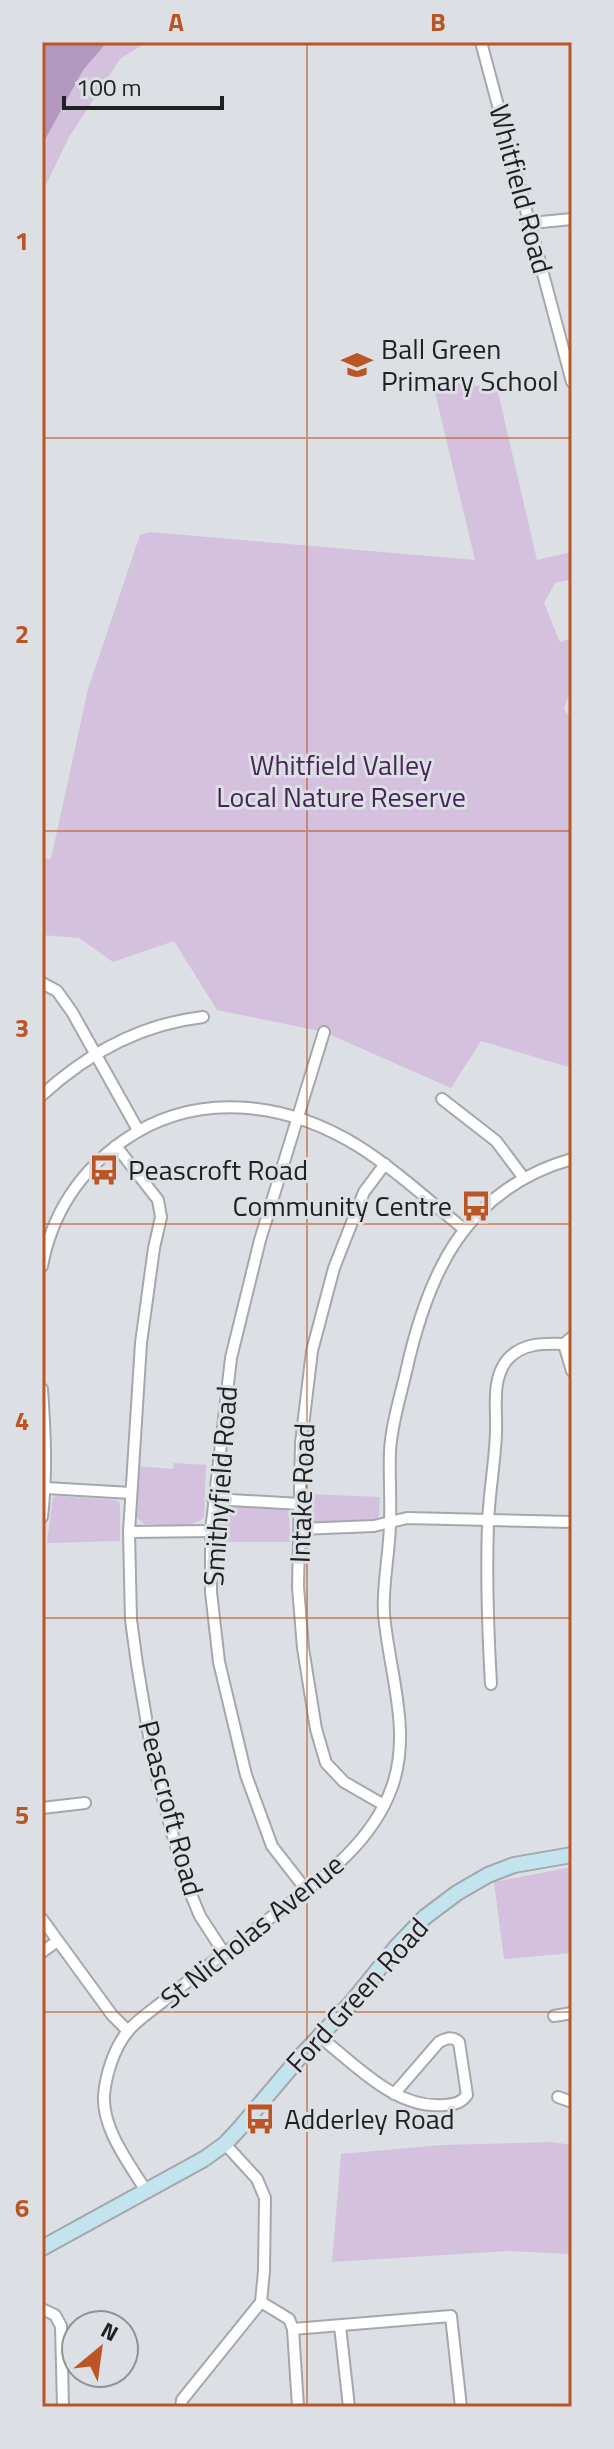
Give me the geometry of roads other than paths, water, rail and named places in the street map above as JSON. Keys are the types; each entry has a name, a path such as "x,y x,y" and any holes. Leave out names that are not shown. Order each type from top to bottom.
{"main road":[{"name":"Ford Green Road","path":"42,2248 225,2144 352,2002 398,1945 425,1917 457,1893 488,1875 514,1865 572,1855"}],"street":[{"name":"Whitfield Road","path":"481,42 569,357 572,382"},
{"path":"531,223 572,219"},
{"path":"42,983 57,991 138,1130"},
{"path":"42,1095 66,1073 130,1034 174,1021 203,1017"},
{"name":"Smithyfield Road","path":"307,1891 272,1846 246,1775 219,1662 211,1592 211,1531 231,1358 260,1240 324,1032"},
{"path":"442,1099 496,1141 523,1177"},
{"path":"42,1266 46,1245 62,1206 82,1177 116,1146 138,1130 171,1115 228,1106 265,1109 325,1128 385,1164 464,1229"},
{"name":"Peascroft Road","path":"116,1146 158,1200 161,1217 141,1343 129,1532 131,1620 154,1766 185,1880 200,1916 224,1953"},
{"name":"St Nicholas Avenue","path":"146,2191 109,2128 104,2096 113,2058 128,2031 307,1891 362,1839 392,1786 401,1730 384,1612 390,1522 390,1448 420,1312 442,1260 464,1229 494,1198 523,1177 572,1159"},
{"name":"Intake Road","path":"384,1805 344,1782 326,1763 316,1729 303,1648 298,1587 301,1443 312,1351 334,1268 364,1192 385,1164"},
{"path":"491,1684 487,1601 488,1521 496,1432 496,1386 506,1362 521,1349 540,1343 568,1340 572,1371"},
{"path":"42,1389 46,1488 42,1517"},
{"path":"46,1488 131,1493"},
{"path":"213,1499 300,1504"},
{"path":"300,1529 374,1526 407,1518 572,1522"},
{"path":"129,1532 211,1531"},
{"path":"42,1808 85,1803"},
{"path":"42,1919 112,2015 128,2031"},
{"path":"42,1952 56,1942"},
{"path":"554,2016 572,2013"},
{"path":"320,2037 394,2094 415,2104 440,2106 463,2100 467,2095 459,2042 447,2038 439,2042 394,2094"},
{"path":"558,2097 572,2102"},
{"path":"181,2407 182,2400 261,2302 265,2198 257,2179 225,2144"},
{"path":"261,2302 289,2319 293,2329 298,2407"},
{"path":"42,2309 55,2315 61,2326 63,2407"},
{"path":"293,2329 451,2316 461,2407"},
{"path":"340,2326 349,2407"}],"place":[{"name":"Ball Green Primary School","path":"357,365"},
{"name":"Peascroft Road","path":"104,1170"},
{"name":"Community Centre","path":"476,1206"},
{"name":"Adderley Road","path":"260,2119"}],"park label":[{"name":"Whitfield Valley Local Nature Reserve","path":"341,781"}]}
